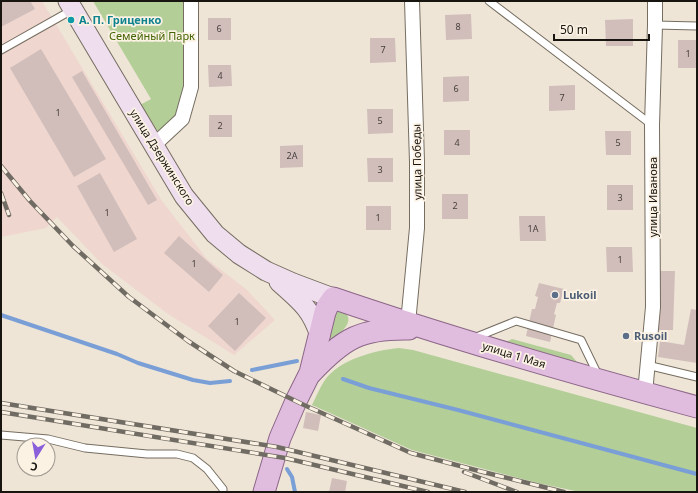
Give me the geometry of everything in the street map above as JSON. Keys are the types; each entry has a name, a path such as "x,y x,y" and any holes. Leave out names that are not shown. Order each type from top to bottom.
{"main road":[{"name":"улица Дзержинского","path":"70,5 184,196 216,234 239,254 266,271 333,298"},
{"path":"266,271 301,302 311,313 320,336"},
{"name":"улица 1 Мая","path":"333,298 466,341 697,407"},
{"path":"264,492 280,438 310,373 325,312 333,298"},
{"path":"343,343 353,325 356,306"},
{"path":"310,373 327,355 343,343 361,334 376,330 416,326"}],"street":[{"path":"153,146 182,119 191,87 191,1"},
{"name":"улица Победы","path":"412,1 418,228 416,326"},
{"name":"улица Иванова","path":"645,393 653,307 652,125 655,1"}],"lane":[{"path":"489,1 652,125"},
{"path":"1,50 70,5"},
{"path":"655,26 697,26"},
{"path":"466,341 516,321 582,340 600,380"},
{"path":"647,365 697,377"},
{"path":"1,435 48,439 85,448 147,454 177,454 193,458 207,469 224,492"}],"shaded area":[{"path":"1,1 42,1 162,201 207,259 247,290 275,320 234,355 168,314 102,264 57,217 46,228 1,237"}],"green space":[{"name":"Семейный Парк","path":"93,1 185,1 185,86 177,114 159,133 140,105 151,99"},
{"path":"342,311 347,315 348,323 330,342 331,317 336,312"},
{"path":"512,339 571,355 577,362 576,366 506,342"},
{"path":"399,348 413,350 697,428 697,492 580,492 538,483 412,450 312,405 325,380 339,367 358,357 379,351"}],"building":[{"path":"1,1 30,1 35,9 1,27"},
{"path":"471,14 472,39 446,40 445,15"},
{"path":"208,18 231,18 231,40 208,40"},
{"path":"633,19 633,46 606,46 605,20"},
{"path":"370,38 395,38 396,62 370,63"},
{"path":"678,40 697,40 697,68 678,68"},
{"path":"41,49 106,159 74,177 10,68"},
{"path":"208,65 231,65 232,86 209,87"},
{"path":"82,71 157,200 148,205 72,77"},
{"path":"469,76 469,101 443,102 443,77"},
{"path":"575,85 575,110 549,111 549,86"},
{"path":"367,109 393,109 393,133 368,134"},
{"path":"209,115 232,115 232,137 209,137"},
{"path":"444,130 470,130 470,155 444,155"},
{"path":"605,131 631,131 631,155 606,155"},
{"path":"303,145 303,167 280,168 280,146"},
{"path":"367,158 393,158 393,182 368,182"},
{"path":"100,173 137,239 114,252 77,186"},
{"path":"607,185 633,185 633,210 607,210"},
{"path":"442,194 468,194 468,219 442,219"},
{"path":"366,206 391,206 391,230 366,230"},
{"path":"519,216 545,216 546,241 520,241"},
{"path":"179,236 223,275 209,292 164,253"},
{"path":"606,247 632,247 633,272 607,272"},
{"path":"660,271 675,271 673,330 658,330"},
{"path":"539,283 564,289 560,303 557,303 554,314 556,315 550,342 526,336 532,309 535,309 538,297 535,296"},
{"path":"239,293 266,318 235,351 208,326"},
{"path":"691,309 697,310 697,363 658,357 660,341 684,345"},
{"path":"306,412 321,415 318,431 303,428"},
{"path":"332,478 347,481 345,492 329,492"}],"waterway":[{"path":"1,315 117,354 138,363 193,380 210,383 230,381"},
{"path":"252,370 297,361"},
{"path":"343,379 369,388 458,410 697,474"},
{"path":"287,469 292,477 295,492"}],"railway":[{"path":"1,166 30,201 73,246 129,297 188,341 234,371 304,405 411,453 564,492"},
{"path":"1,193 9,215"},
{"path":"1,403 277,447 465,492"},
{"path":"1,412 285,458 428,492"},
{"path":"464,472 517,492"}],"place":[{"name":"А. П. Гриценко","path":"71,20"},
{"name":"Lukoil","path":"555,295"},
{"name":"Rusoil","path":"626,336"}]}
